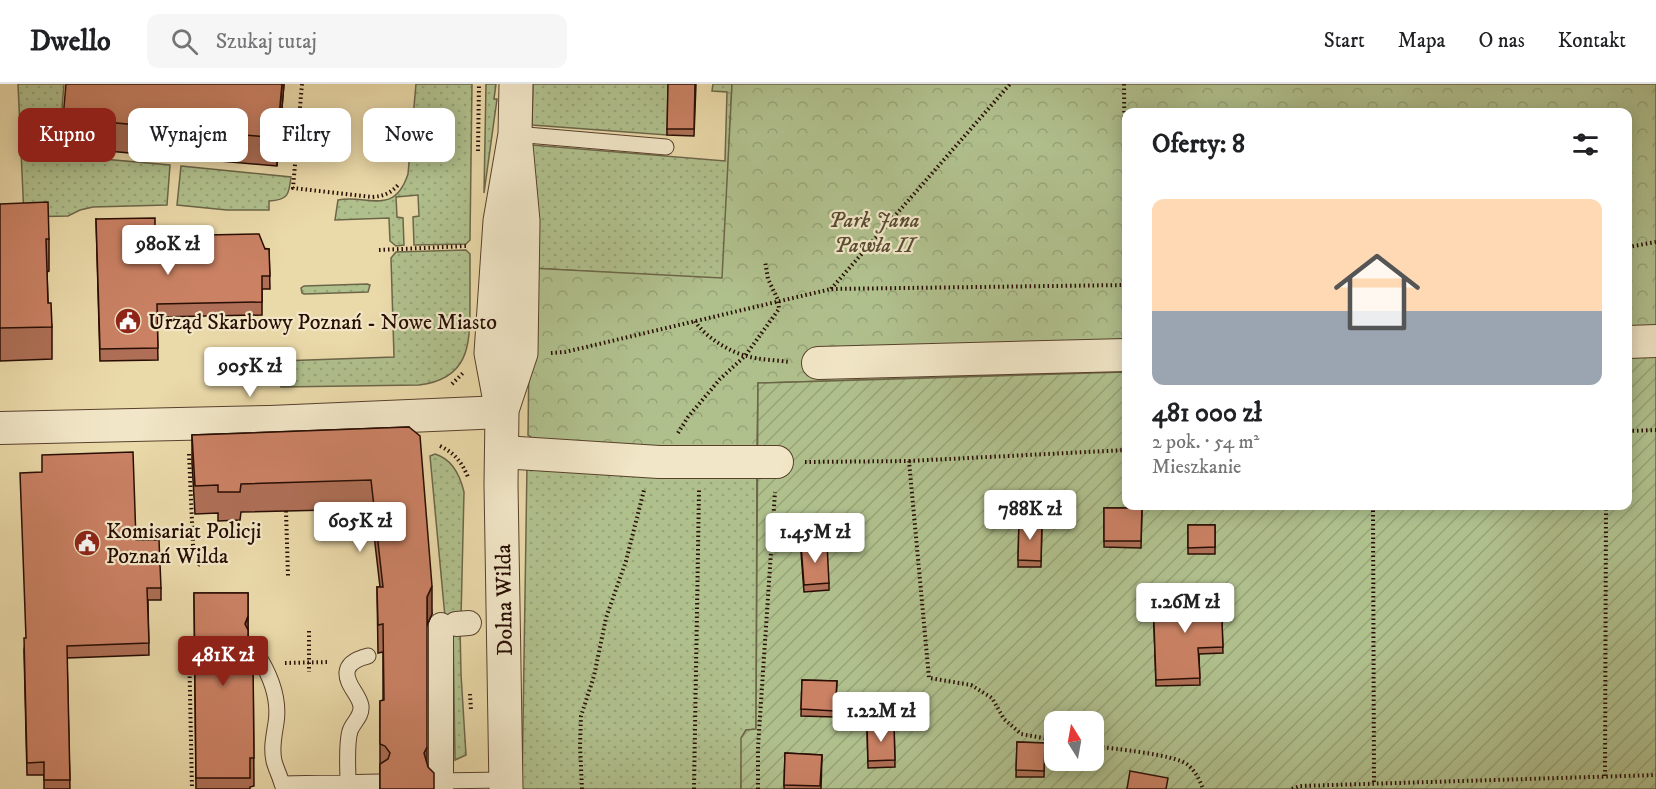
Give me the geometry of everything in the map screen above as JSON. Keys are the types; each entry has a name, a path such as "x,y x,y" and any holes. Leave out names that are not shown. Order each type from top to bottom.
{"street":[{"name":"Dolna Wilda","path":"506,784 502,412 491,353 500,221 515,134 516,84"},
{"path":"1632,342 1656,341"},
{"path":"818,363 1122,355"},
{"path":"0,428 270,422 502,412"},
{"path":"502,452 659,462 777,462"},
{"path":"438,785 456,624"}],"lane":[{"path":"515,134 666,147"},
{"path":"259,658 275,692 277,722 273,739 274,760 282,784 380,782"},
{"path":"348,783 350,731 358,719 361,707 349,683 347,673 349,666 361,659"},
{"path":"438,785 506,784"}],"path":[{"path":"302,84 293,188 372,197 392,192 399,184"},
{"path":"831,289 1010,84"},
{"path":"1124,84 1124,108"},
{"path":"1632,246 1656,242"},
{"path":"379,250 477,247"},
{"path":"582,789 581,716 594,676 606,618 626,561 648,474 659,462 688,417 720,379 745,356 779,309 778,300 768,279 765,261"},
{"path":"542,353 565,352 831,289 1122,285"},
{"path":"695,321 700,329 726,347 745,356 818,363"},
{"path":"1632,431 1656,430"},
{"path":"758,789 758,747 777,462 909,461 1122,450"},
{"path":"189,453 193,545 196,552 204,557 196,568"},
{"path":"909,461 929,678 971,685 992,698 1004,719 1021,734 1044,738"},
{"path":"694,789 699,462"},
{"path":"1373,510 1374,784"},
{"path":"1605,776 1606,510"},
{"path":"286,511 288,576"},
{"path":"309,631 309,672"},
{"path":"189,645 192,789"},
{"path":"259,658 309,663 361,659"},
{"path":"1104,748 1166,757 1187,764 1199,778 1203,789"},
{"path":"1292,789 1300,786 1656,775"}],"green space":[{"path":"18,84 64,84 62,108 19,108"},
{"path":"416,84 472,84 470,240 466,244 414,245 413,217 419,216 418,195 396,197 397,217 403,218 404,245 396,246 390,241 389,218 335,220 338,200 379,201 387,200 395,195 408,174 409,162 455,162 455,108 414,108"},
{"path":"486,84 496,84 494,99 497,99 484,193"},
{"path":"533,84 668,84 667,135 532,125"},
{"path":"713,84 732,84 723,279 530,268 532,145 725,161 727,92 712,91"},
{"name":"Park Jana Pawła II","path":"732,84 1656,84 1656,356 1632,357 1632,108 1122,108 1122,372 758,383 757,447 682,456 534,439 528,435 530,268 722,278"},
{"path":"116,160 170,165 167,205 93,207 68,216 24,217 22,162 116,162"},
{"path":"181,166 291,177 284,198 269,201 269,210 227,210 177,205"},
{"path":"466,250 470,254 469,335 463,359 448,376 435,382 419,385 281,387 280,361 394,357 391,258 396,252"},
{"path":"370,285 368,292 304,294 301,288 304,286"},
{"path":"1656,356 1656,789 741,789 741,738 746,730 756,729 758,383 1122,372 1122,510 1632,510 1632,357"},
{"path":"757,447 756,730 746,730 742,738 741,789 522,789 527,465"},
{"path":"435,454 451,464 464,492 461,618 445,617 430,456"},
{"path":"460,627 466,755 455,760 453,628"}],"building":[{"path":"66,84 282,84 280,108 260,108 260,136 248,135 248,108 128,108 128,124 116,123 116,108 64,108"},
{"path":"668,84 695,84 694,129 667,129"},
{"path":"48,202 49,239 46,239 48,303 51,303 52,327 0,328 0,204"},
{"path":"155,218 155,236 259,234 265,249 269,249 270,276 262,276 262,302 157,304 158,348 100,349 96,219"},
{"path":"409,427 420,436 432,586 427,597 427,747 424,753 428,767 434,773 434,789 380,789 380,764 388,759 390,753 385,746 380,744 380,701 384,700 383,624 378,625 377,587 383,587 371,480 241,484 240,492 218,492 218,485 195,486 192,435"},
{"path":"133,452 136,540 159,540 161,588 147,588 149,643 67,646 70,780 44,780 44,762 27,763 24,638 26,638 20,473 42,472 42,455"},
{"path":"1104,508 1142,510 1141,541 1104,541"},
{"path":"1019,520 1042,521 1041,561 1018,560"},
{"path":"1188,525 1215,525 1215,547 1188,548"},
{"path":"827,543 829,583 804,585 801,545"},
{"path":"194,593 248,593 248,616 245,624 248,630 248,660 253,660 254,758 250,758 250,778 196,778"},
{"path":"1221,595 1223,647 1198,648 1200,678 1156,680 1153,598"},
{"path":"802,680 837,681 835,711 801,709"},
{"path":"894,725 895,760 868,761 867,726"},
{"path":"1017,742 1044,743 1044,771 1016,770"},
{"path":"785,753 822,755 820,786 784,785"},
{"path":"1130,771 1168,778 1166,789 1127,789"}],"place":[{"name":"Urząd Skarbowy Poznań - Nowe Miasto","path":"128,321"},
{"name":"Komisariat Policji Poznań Wilda","path":"87,543"}]}
